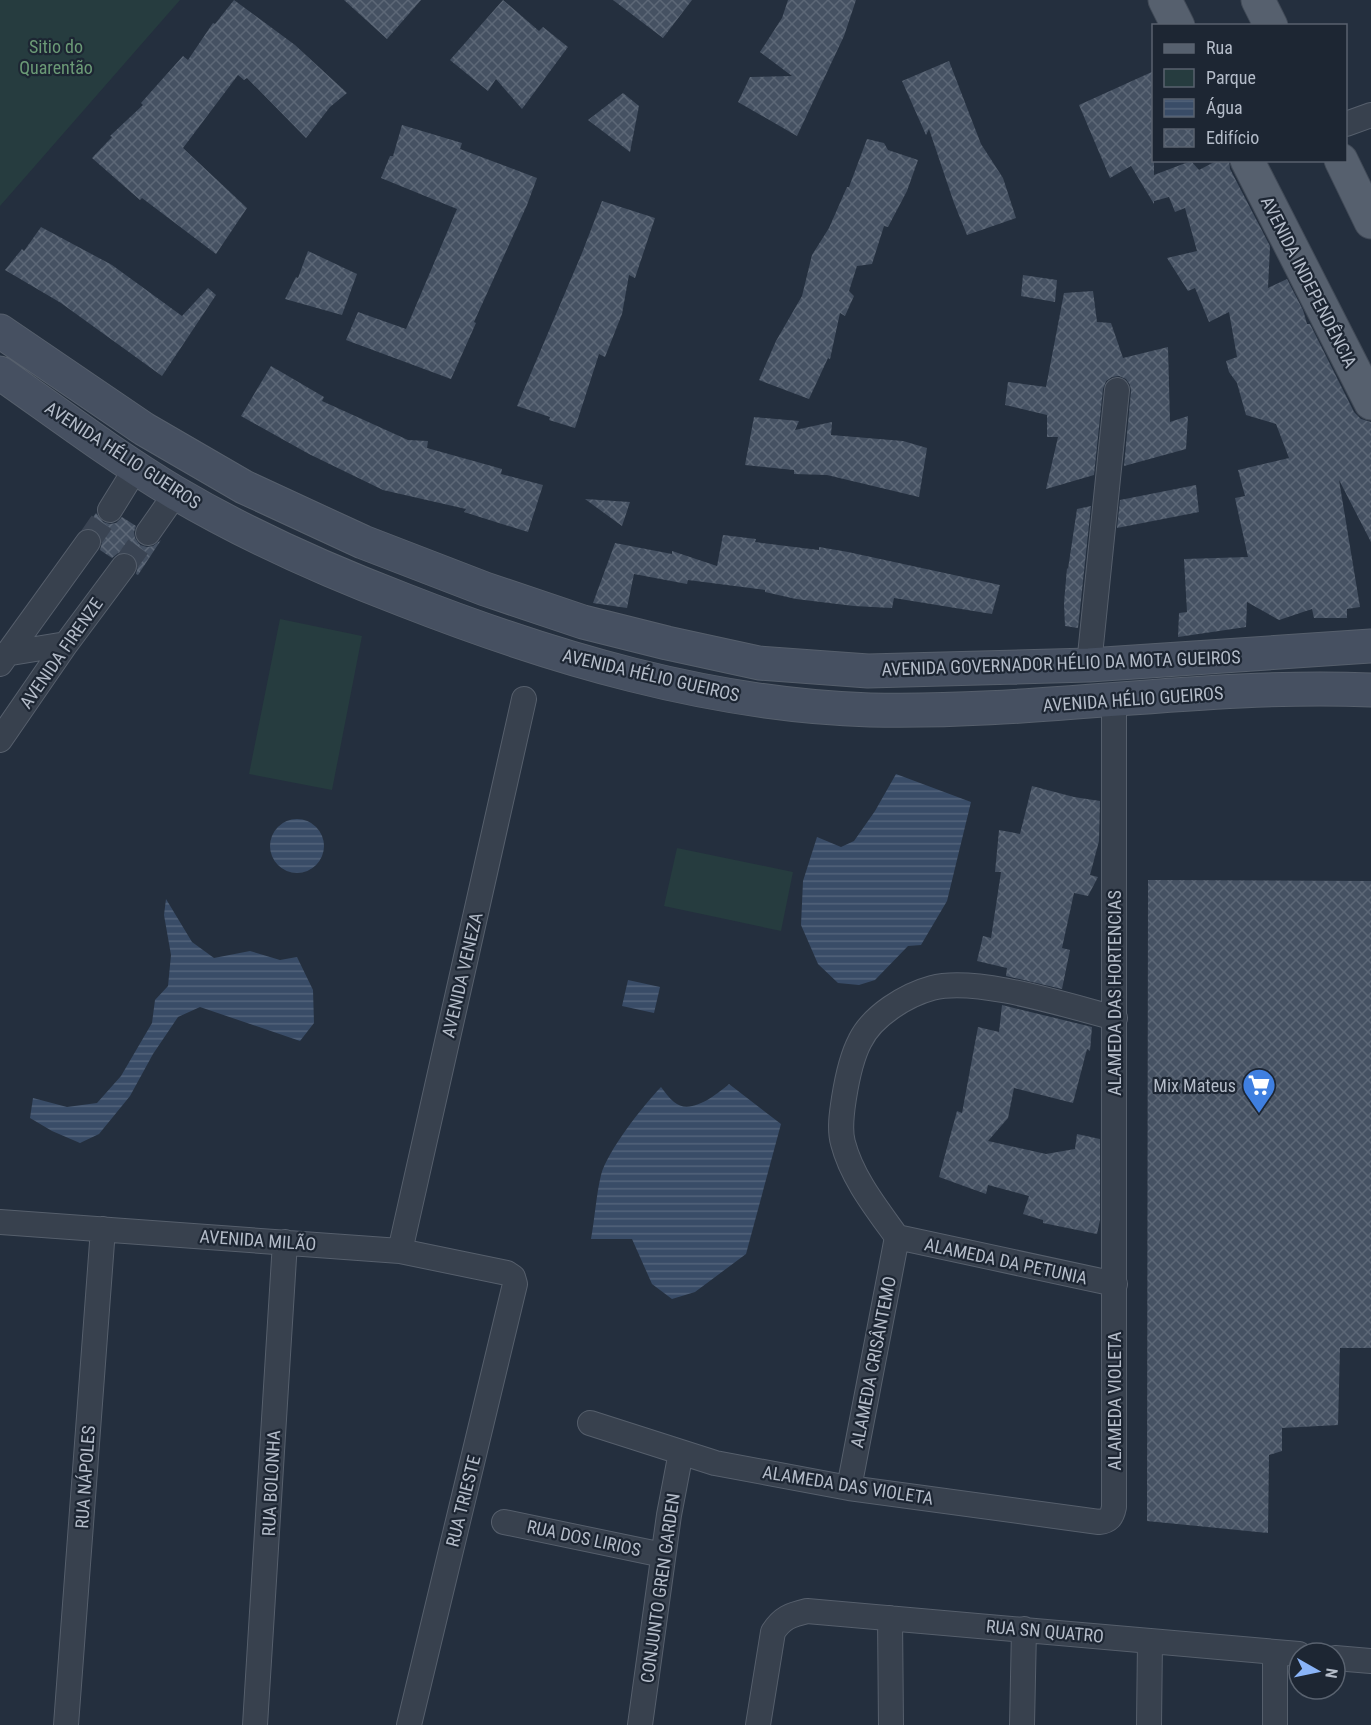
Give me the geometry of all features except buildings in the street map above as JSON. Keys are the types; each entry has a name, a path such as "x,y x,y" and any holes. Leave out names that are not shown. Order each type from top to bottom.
{"main road":[{"path":"1165,0 1177,24"},
{"path":"1258,0 1270,24"},
{"name":"AVENIDA INDEPENDÊNCIA","path":"1248,162 1371,403"},
{"path":"1342,162 1371,222"},
{"name":"AVENIDA GOVERNADOR HÉLIO DA MOTA GUEIROS","path":"0,331 144,429 244,487 363,542 485,590 583,622 667,643 759,663 868,671 1089,665 1371,646"},
{"name":"AVENIDA HÉLIO GUEIROS","path":"0,373 136,468 176,493 230,523 333,573 445,616 536,647 624,672 712,692 794,705 868,710 955,710 1274,689 1371,690"}],"street":[{"path":"1347,124 1371,114"},
{"path":"1089,665 1117,390"},
{"path":"110,510 136,468"},
{"path":"148,533 176,493"},
{"path":"3,659 88,542"},
{"name":"AVENIDA FIRENZE","path":"0,740 66,644 124,566"},
{"path":"3,659 66,644"},
{"name":"AVENIDA VENEZA","path":"400,1251 524,699"},
{"name":"ALAMEDA DAS HORTENCIAS","path":"1114,701 1115,1284"},
{"path":"897,1237 860,1181 842,1142 842,1112 847,1075 860,1040 878,1018 905,999 932,988 962,986 1002,990 1115,1018"},
{"name":"AVENIDA MILÃO","path":"0,1222 400,1251 507,1273 513,1277"},
{"name":"RUA NÁPOLES","path":"66,1725 103,1229"},
{"name":"ALAMEDA DA PETUNIA","path":"897,1237 1115,1284"},
{"name":"ALAMEDA CRISÂNTEMO","path":"849,1488 897,1237"},
{"name":"RUA BOLONHA","path":"255,1725 285,1242"},
{"name":"RUA TRIESTE","path":"409,1725 515,1284 513,1277"},
{"name":"ALAMEDA VIOLETA","path":"1111,1517 1114,1507 1115,1284"},
{"name":"ALAMEDA DAS VIOLETA","path":"590,1423 715,1463 849,1488 1099,1522 1106,1522 1111,1517"},
{"name":"CONJUNTO GREN GARDEN","path":"640,1725 663,1555 681,1452"},
{"name":"RUA DOS LIRIOS","path":"504,1522 663,1555"},
{"name":"RUA SN QUATRO","path":"758,1725 773,1632 781,1620 807,1611 1287,1653"},
{"path":"890,1618 891,1725"},
{"path":"1023,1725 1024,1629"},
{"path":"1149,1725 1150,1641"},
{"path":"1275,1725 1287,1653"},
{"path":"1347,1659 1371,1661"}],"green space":[{"name":"Sitio do Quarentão","path":"0,0 180,0 0,206"},
{"path":"280,619 362,636 332,790 249,774"},
{"path":"677,848 793,872 781,931 664,906"}],"water":[{"path":"896,774 971,802 947,901 921,945 908,946 875,980 859,985 838,983 818,964 801,925 803,881 817,837 841,847 854,841 875,811"},
{"path":"297,819 307,821 316,827 322,836 324,846 322,856 316,865 307,871 297,873 287,871 278,865 272,856 270,846 272,836 278,827 287,821"},
{"path":"166,899 192,942 214,958 250,951 280,960 297,957 313,990 314,1023 300,1041 200,1007 178,1017 153,1054 130,1096 99,1134 80,1143 30,1118 33,1098 67,1107 97,1103 121,1076 152,1023 155,1000 168,986 171,955 164,915"},
{"path":"628,980 660,987 654,1013 622,1006"},
{"path":"729,1084 781,1124 746,1254 695,1292 672,1299 652,1284 632,1239 591,1239 601,1175 618,1141 661,1087 674,1102 688,1107 703,1102"}],"tunnel":[{"path":"88,542 110,510"},
{"path":"124,566 148,533"}],"place":[{"name":"Mix Mateus","path":"1259,1114"}]}
